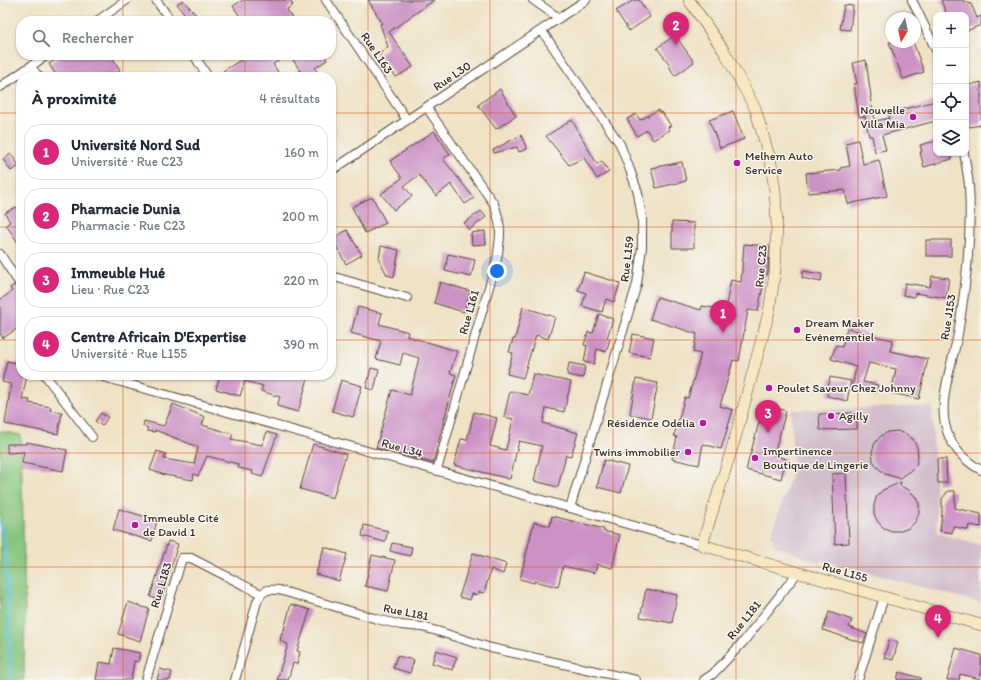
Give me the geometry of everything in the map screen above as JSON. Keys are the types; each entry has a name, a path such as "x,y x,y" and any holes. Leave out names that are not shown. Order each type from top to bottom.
{"street":[{"path":"104,16 128,0"},
{"path":"156,0 167,16"},
{"name":"Rue L163","path":"326,0 407,120"},
{"path":"533,0 559,18"},
{"name":"Rue L30","path":"336,168 542,31 586,0"},
{"name":"Rue C23","path":"690,0 724,51 755,108 771,163 775,191 777,224 776,272 769,312 736,435 702,545"},
{"path":"912,0 935,48"},
{"name":"Rue L159","path":"542,31 620,144 638,193 642,218 642,247 637,284 570,508"},
{"path":"23,72 40,60"},
{"path":"197,60 205,72"},
{"path":"31,67 35,72"},
{"path":"0,87 16,77"},
{"name":"Rue L161","path":"427,108 494,204 500,220 501,238 497,259 437,470"},
{"name":"Rue J153","path":"964,156 969,185 970,238 958,335 944,402 944,424 952,444 966,460 981,470"},
{"path":"0,254 16,278"},
{"path":"336,277 407,298"},
{"path":"49,380 92,437"},
{"name":"Rue L34","path":"114,380 702,545"},
{"name":"Rue L155","path":"702,545 981,625"},
{"name":"Rue L183","path":"146,680 182,558 191,558 261,594"},
{"name":"Rue L181","path":"704,680 713,674 744,641 798,572"},
{"name":"Rue L181","path":"261,594 268,589 280,590 377,619 401,625 422,627 491,648 636,680"},
{"path":"235,680 261,594"},
{"path":"858,680 884,597"}],"shaded area":[{"path":"932,406 937,533 981,545 981,603 821,560 819,563 776,546 771,536 793,469 791,410"}],"green space":[{"path":"0,431 21,435 25,605 24,680 0,680"}],"building":[{"path":"183,0 197,16 186,16 177,4"},
{"path":"243,0 290,0 293,5 287,9 291,16 240,16 233,6"},
{"path":"368,0 434,0 389,32 413,67 396,77 379,54 388,47 380,24 382,23"},
{"path":"634,0 639,0 650,17 629,31 616,11"},
{"path":"941,0 961,0 971,4 977,18 981,16 981,25 969,30 969,12 946,12"},
{"path":"844,5 853,6 850,30 840,29"},
{"path":"675,35 694,62 675,76 669,66 670,65 657,48"},
{"path":"891,48 915,48 924,72 903,79"},
{"path":"55,60 114,60 120,70 117,72 54,72 49,64"},
{"path":"241,60 280,60 273,64 278,72 223,71"},
{"path":"293,60 327,60 315,68 317,72 301,72"},
{"path":"866,60 870,97 875,121 890,118 888,113 933,102 933,122 882,135 886,150 875,152 872,136 869,136 865,116 859,117 854,84 857,84 853,63"},
{"path":"981,82 981,125 969,127 969,120 969,85"},
{"path":"500,89 516,116 496,129 478,105"},
{"path":"658,110 660,113 662,112 671,126 668,127 670,130 653,140 647,130 637,136 627,119 636,114 640,120"},
{"path":"733,111 744,139 720,148 709,120"},
{"path":"572,120 597,164 602,161 609,172 597,179 584,158 569,165 546,136"},
{"path":"434,131 450,154 443,159 474,198 465,204 451,184 436,196 419,175 404,186 412,196 394,210 381,194 402,178 390,161"},
{"path":"521,135 527,149 519,152 517,147 494,153 493,150"},
{"path":"858,140 863,164 879,160 887,196 848,204 845,190 808,193 806,173 841,170 840,168 850,166 846,143"},
{"path":"933,142 933,156 952,156 952,159 924,167 920,152 922,152 920,145"},
{"path":"11,154 16,162 16,168 11,171 3,159"},
{"path":"682,162 686,181 656,188 651,168"},
{"path":"373,198 386,223 365,233 352,207"},
{"path":"16,207 16,240 6,225 10,222 5,213"},
{"path":"481,211 486,217 469,230 464,223"},
{"path":"672,222 694,223 694,248 672,248"},
{"path":"347,230 362,255 346,264 336,246 336,237"},
{"path":"485,231 486,244 472,245 471,233"},
{"path":"926,240 951,240 951,256 926,256"},
{"path":"744,244 769,246 768,271 767,275 765,275 758,311 748,310 739,361 733,360 720,406 733,410 721,449 703,444 699,465 672,459 677,437 674,436 685,397 688,398 701,354 693,352 697,334 650,319 657,297 701,310 702,306 725,310 731,280 741,282"},
{"path":"381,246 399,250 394,277 387,275 379,259"},
{"path":"448,254 475,260 471,277 445,271"},
{"path":"803,271 822,274 821,282 802,278"},
{"path":"584,272 620,283 614,302 606,299 602,312 582,306 586,293 578,290"},
{"path":"932,276 949,278 946,298 915,293 914,297 903,295 905,283 930,287"},
{"path":"440,282 470,291 464,312 434,303"},
{"path":"14,285 16,288 16,329 3,338 0,334 0,300 12,291 10,288"},
{"path":"358,307 382,313 379,324 408,332 407,336 457,351 450,373 456,375 433,463 376,448 392,390 410,395 419,358 403,353 400,365 376,359 381,341 351,333"},
{"path":"523,307 555,317 548,339 536,335 523,378 507,374 513,353 509,352 513,339 515,339"},
{"path":"599,314 613,319 607,338 610,339 606,352 597,349 594,364 584,362 587,346 584,345 588,332 593,333"},
{"path":"847,328 865,334 893,340 890,351 928,359 919,399 891,393 896,369 869,363 863,382 878,385 876,393 852,388 856,367 831,359 836,345 842,347"},
{"path":"633,334 654,338 650,357 629,353"},
{"path":"7,361 16,363 16,380 26,380 22,399 30,400 29,403 51,407 50,410 62,412 58,434 5,424 11,384 2,382"},
{"path":"569,363 585,366 583,378 567,375"},
{"path":"371,368 379,370 374,390 366,388"},
{"path":"533,374 571,382 564,412 546,408 543,423 578,433 571,456 566,455 558,487 534,481 542,446 519,441 510,479 454,465 461,439 467,440 474,412 497,418 490,446 506,450 513,419 504,417 510,391 528,395"},
{"path":"830,377 851,381 847,401 827,396"},
{"path":"636,379 658,383 651,418 630,414"},
{"path":"219,380 308,380 298,412 277,406 280,397 261,391 263,386 245,381 240,396 216,389"},
{"path":"341,380 362,386 353,417 332,411"},
{"path":"173,404 205,417 202,425 233,434 231,439 262,445 267,432 277,435 262,477 252,474 253,471 238,468 238,464 207,456 198,476 194,474 193,480 165,475 150,470 157,451 166,454 164,459 194,464 198,447 155,430 155,432 147,431 148,428 143,426 144,421 164,426"},
{"path":"764,404 786,411 774,455 786,459 781,479 746,470"},
{"path":"101,413 108,417 102,426 95,421"},
{"path":"857,413 857,429 820,430 819,414"},
{"path":"897,431 906,434 913,439 917,447 918,456 916,465 902,476 902,479 885,474 878,468 873,461 872,452 875,443 881,436 888,432"},
{"path":"26,442 67,450 63,471 22,463 24,452 7,453 7,444 26,444"},
{"path":"313,444 346,454 333,498 300,489"},
{"path":"937,459 946,459 947,483 938,483"},
{"path":"604,460 628,466 621,493 597,487"},
{"path":"846,473 849,543 835,544 832,474"},
{"path":"901,482 900,486 909,490 915,496 919,504 919,513 916,521 909,528 901,531 892,531 884,528 878,522 874,514 874,505 877,496 883,490"},
{"path":"948,491 955,491 955,508 981,514 981,527 969,525 968,530 953,526 952,533 940,531 942,499"},
{"name":"Immeuble Cité de David 1","path":"119,509 157,520 152,541 113,530"},
{"path":"552,516 604,529 603,531 620,535 612,568 597,564 595,573 563,566 558,587 520,579 534,522 550,526"},
{"path":"364,525 388,531 385,542 362,536"},
{"path":"168,541 178,544 161,600 150,597"},
{"path":"392,543 412,547 410,556 390,551"},
{"path":"324,547 347,554 339,581 316,574"},
{"path":"473,553 506,564 503,574 491,569 484,593 479,592 477,595 472,594 470,600 459,597"},
{"path":"372,555 395,560 388,591 365,586"},
{"path":"646,589 677,595 672,623 640,617"},
{"path":"128,602 149,609 140,641 118,634"},
{"path":"291,604 310,610 297,651 300,652 297,664 293,663 288,680 277,680 288,644 280,641"},
{"path":"829,612 852,620 849,627 867,634 863,643 823,630"},
{"path":"889,640 898,642 893,660 884,658"},
{"path":"114,648 140,653 138,662 134,661 131,680 96,680 99,662 111,664"},
{"path":"956,648 981,655 980,679 960,674 959,680 947,680"},
{"path":"436,650 457,657 452,670 432,663"},
{"path":"397,656 414,660 410,673 393,668"},
{"path":"160,669 172,672 170,680 157,680"},
{"path":"899,672 921,678 921,680 897,680"}],"waterway":[{"path":"0,523 5,542 11,680"}],"place":[{"name":"Pharmacie Dunia","path":"676,45"},
{"name":"Nouvelle Villa Mia","path":"913,117"},
{"name":"Melhem Auto Service","path":"737,163"},
{"name":"Dream Maker Evénementiel","path":"797,330"},
{"name":"Université Nord Sud","path":"723,333"},
{"name":"Poulet Saveur Chez Johnny","path":"769,388"},
{"name":"Agilly","path":"831,416"},
{"name":"Résidence Odelia","path":"703,423"},
{"name":"Immeuble Hué","path":"768,433"},
{"name":"Twins immobilier","path":"688,452"},
{"name":"Impertinence Boutique de Lingerie","path":"755,458"},
{"name":"Immeuble Cité de David 1","path":"135,525"},
{"name":"Centre Africain D'Expertise","path":"938,638"}]}
